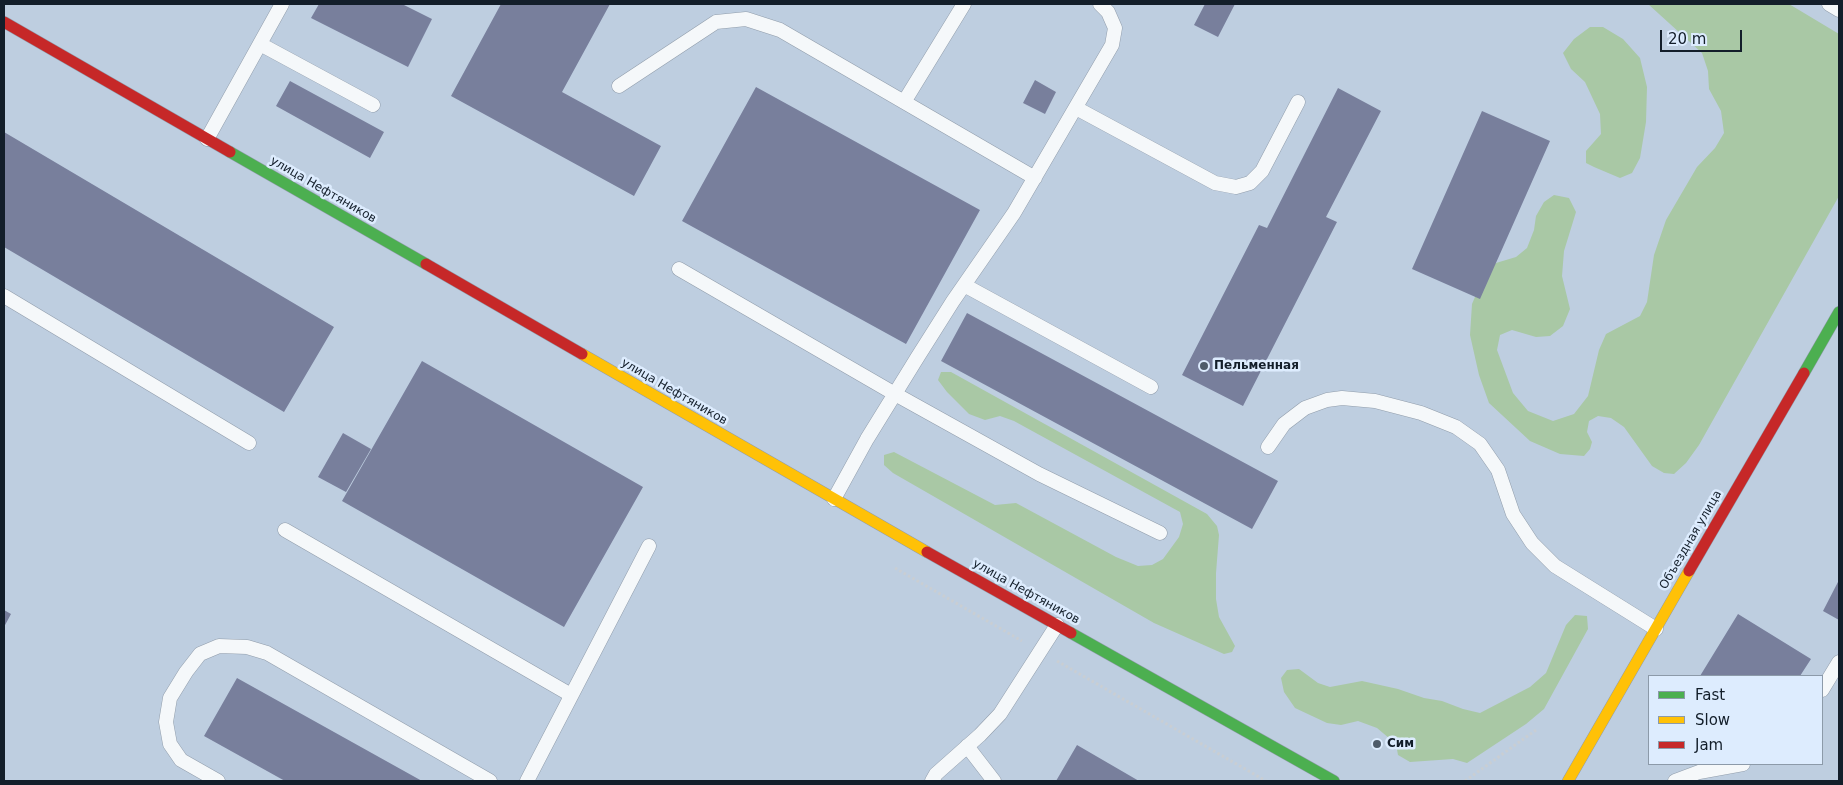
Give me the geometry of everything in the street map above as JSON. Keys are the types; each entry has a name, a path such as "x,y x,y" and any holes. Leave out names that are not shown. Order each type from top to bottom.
{"street":[{"name":"улица Нефтяников","path":"4,22 834,499 1334,781"},
{"name":"Объездная улица","path":"1568,781 1839,312"}],"lane":[{"path":"207,139 282,4"},
{"path":"904,102 964,4"},
{"path":"834,499 867,439 895,394 964,285 1014,213 1112,45 1115,28 1108,12 1100,4"},
{"path":"1829,4 1839,10"},
{"path":"619,86 716,22 746,18 780,30 1035,178"},
{"path":"260,44 374,105"},
{"path":"1076,108 1215,183 1236,187 1250,183 1262,171 1298,102"},
{"path":"679,269 895,394 1039,474 1160,533"},
{"path":"964,285 1151,387"},
{"path":"4,296 249,443"},
{"path":"1268,447 1284,424 1304,408 1327,400 1342,398 1375,401 1421,413 1456,427 1480,444 1498,470 1513,514 1532,544 1555,566 1656,629"},
{"path":"285,530 571,696"},
{"path":"526,781 649,546"},
{"path":"932,781 936,774 1000,714 1057,625"},
{"path":"218,781 181,760 170,744 166,722 170,698 186,672 200,654 219,646 247,647 267,654 490,781"},
{"path":"1823,688 1839,662"},
{"path":"967,746 994,781"},
{"path":"1675,781 1699,772 1738,765"}],"path":[{"path":"1465,781 1536,730"}],"green space":[{"path":"1648,4 1789,4 1839,34 1839,196 1699,445 1686,463 1674,474 1664,473 1652,466 1624,427 1611,418 1598,416 1589,421 1587,432 1592,442 1590,449 1584,456 1560,454 1530,441 1489,403 1479,375 1470,335 1472,304 1484,276 1496,263 1516,257 1527,248 1534,230 1536,216 1544,202 1554,195 1569,198 1576,212 1564,251 1562,276 1570,309 1563,326 1550,336 1536,337 1512,330 1500,335 1497,350 1513,393 1528,411 1553,421 1574,414 1588,396 1599,350 1606,334 1640,316 1647,302 1654,255 1666,220 1697,167 1715,148 1724,133 1721,111 1709,89 1708,71 1702,53"},
{"path":"1590,27 1603,27 1623,39 1640,58 1647,87 1646,122 1640,158 1632,173 1620,178 1586,163 1586,151 1601,134 1600,114 1585,82 1571,69 1563,53 1574,39"},
{"path":"941,372 951,372 1207,514 1217,526 1219,535 1216,599 1219,617 1235,646 1232,652 1224,654 1154,623 893,473 884,465 884,455 894,452 995,505 1016,503 1116,557 1138,566 1152,565 1163,559 1179,537 1183,524 1180,512 1014,421 1000,416 985,420 969,414 938,380"},
{"path":"1575,615 1587,616 1588,629 1544,709 1526,724 1467,763 1453,759 1410,762 1398,755 1396,744 1377,728 1358,721 1341,725 1327,723 1295,708 1284,692 1281,678 1287,670 1299,669 1318,683 1330,687 1362,681 1398,689 1480,713 1530,687 1546,673 1566,625"}],"building":[{"path":"319,4 402,4 432,19 408,67 311,18"},
{"path":"501,4 610,4 562,92 661,146 634,196 451,96"},
{"path":"1205,4 1235,4 1218,37 1194,25"},
{"path":"1035,80 1056,92 1045,114 1023,103"},
{"path":"290,81 384,132 370,158 276,106"},
{"path":"756,87 980,210 906,344 682,221"},
{"path":"1338,88 1381,111 1326,217 1337,222 1243,406 1182,375 1259,225 1267,228"},
{"path":"1482,111 1550,141 1480,299 1412,269"},
{"path":"4,132 334,327 284,412 4,247"},
{"path":"967,313 1278,481 1252,529 941,361"},
{"path":"422,361 643,487 564,627 342,501"},
{"path":"343,433 371,449 346,492 318,477"},
{"path":"1839,580 1839,620 1823,611"},
{"path":"4,610 11,614 4,627"},
{"path":"1738,614 1811,659 1801,675 1701,675"},
{"path":"237,678 422,781 285,781 204,736"},
{"path":"1077,745 1139,781 1056,781"}],"traffic: fast":[{"path":"230,152 426,264"},
{"path":"1804,373 1839,312"},
{"path":"1071,633 1334,781"}],"traffic: slow":[{"path":"582,354 927,552"},
{"path":"1568,781 1689,571"}],"traffic: jam":[{"path":"4,22 230,152"},
{"path":"426,264 582,354"},
{"path":"1689,571 1804,373"},
{"path":"927,552 1071,633"}],"place":[{"name":"Пельменная","path":"1204,366"},
{"name":"Сим","path":"1377,744"}]}
